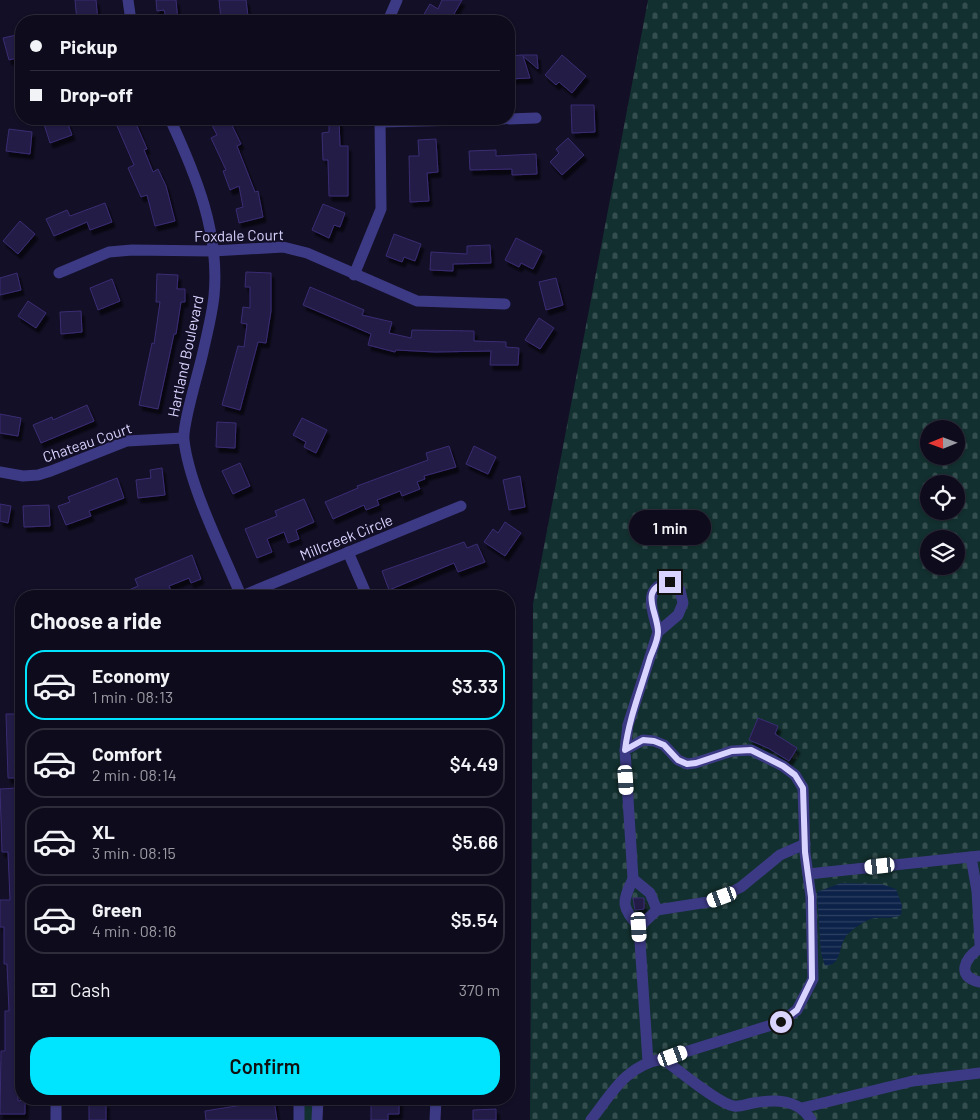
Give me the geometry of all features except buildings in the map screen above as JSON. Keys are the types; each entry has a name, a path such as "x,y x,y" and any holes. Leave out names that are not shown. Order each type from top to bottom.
{"street":[{"path":"128,0 130,15"},
{"path":"391,15 398,0"},
{"path":"515,119 536,118"},
{"name":"Hartland Boulevard","path":"173,125 199,186 207,211 213,251 214,296 211,318 183,438 187,459 200,497 239,590"},
{"path":"354,274 381,209 380,125"},
{"name":"Foxdale Court","path":"59,273 109,252 132,250 213,251 283,247 308,254 417,301 505,304"},
{"name":"Chateau Court","path":"0,472 23,476 38,474 127,441 183,438"},
{"name":"Millcreek Circle","path":"256,590 461,506"},
{"path":"348,552 364,590"},
{"path":"648,1062 639,927 624,906 624,898 633,879 625,750 628,725 658,632"},
{"path":"591,1120 609,1094 626,1077 648,1062 781,1022 797,1010 812,979 811,897 805,844 803,788 795,775 772,759 751,750 732,751 696,763 687,764 678,760 664,745 643,740 625,750"},
{"path":"639,927 657,910 708,902 722,897 741,887 780,855 805,844"},
{"path":"808,874 976,856 980,946 970,955 965,965 966,975 972,981 980,982"},
{"path":"633,879 650,893 657,910"},
{"path":"663,1059 720,1101 733,1106 759,1102 790,1101 802,1108 811,1120"},
{"path":"802,1108 913,1082 980,1073"},
{"path":"56,1105 56,1120"},
{"path":"299,1105 299,1120"},
{"path":"317,1120 318,1105"},
{"path":"436,1105 436,1120"}],"green space":[{"path":"648,0 980,0 980,1120 530,1120 533,604"},
{"path":"303,1105 313,1105 313,1120 303,1120"}],"water":[{"path":"841,883 881,884 896,889 902,905 901,915 871,919 859,925 845,938 835,962 825,966 821,953 817,892"}],"route":[{"path":"670,582 659,584 654,590 651,602 658,632 644,682 628,725 625,750 643,740 654,741 664,745 678,760 687,764 696,763 732,751 751,750 783,766 795,775 803,788 805,852 811,897 812,979 797,1010 781,1022"}]}
